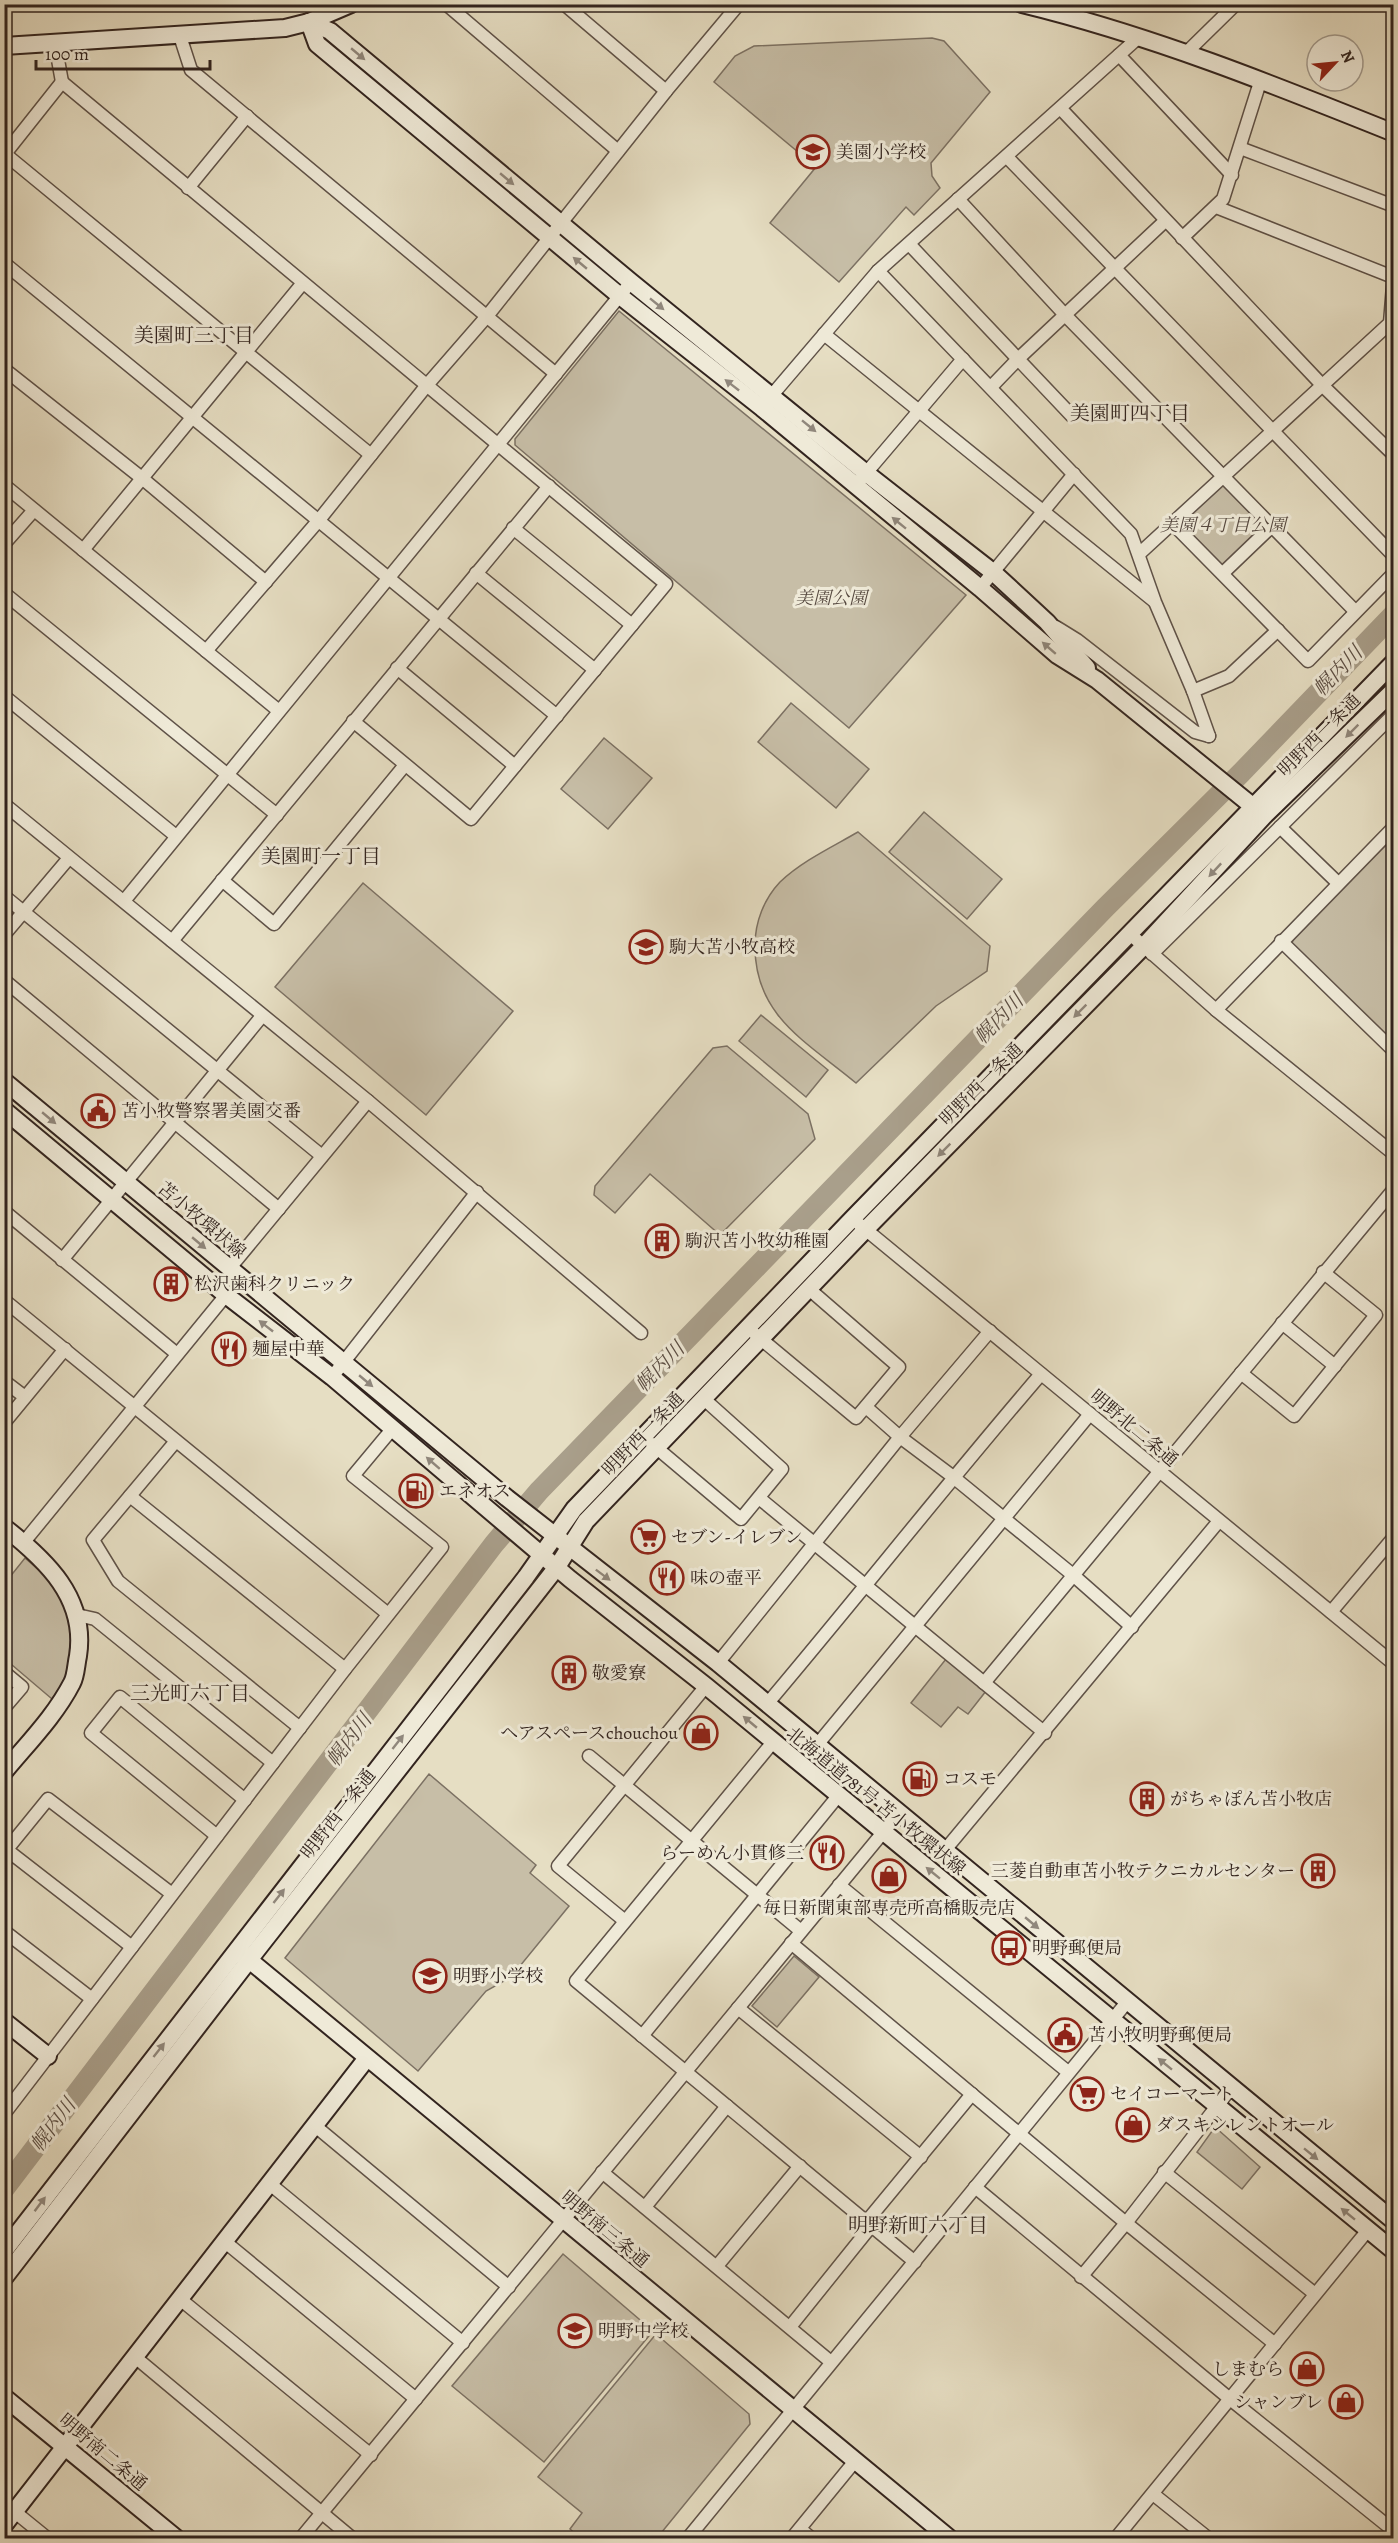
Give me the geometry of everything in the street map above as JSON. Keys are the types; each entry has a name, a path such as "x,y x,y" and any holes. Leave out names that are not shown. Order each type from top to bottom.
{"street":[{"path":"4,46 285,28 309,22 351,4"},
{"path":"446,4 618,151"},
{"path":"564,4 666,91"},
{"path":"206,651 319,520 427,385 488,315 666,91 739,4"},
{"path":"1022,4 1139,37 1261,79 1394,133"},
{"path":"1186,54 1236,4"},
{"path":"309,22 330,31 631,282 767,402 860,480 1057,655 1097,680 1255,807"},
{"path":"309,22 317,44 550,238 620,296 767,402"},
{"path":"180,33 191,70 488,315 556,374"},
{"path":"767,402 878,271 1139,37"},
{"path":"55,43 62,82 302,284 499,444 666,584 471,819 353,722"},
{"path":"1119,55 1232,175"},
{"path":"1182,238 1223,200 1261,79"},
{"path":"62,82 5,154 371,455"},
{"path":"1061,109 1323,386 1394,455"},
{"path":"188,188 247,116"},
{"path":"1240,148 1394,206"},
{"path":"1007,157 1114,270 1394,556"},
{"path":"958,199 1066,316 1355,611"},
{"path":"1139,554 1392,325 1393,275 1216,207"},
{"path":"991,387 1018,358 1066,316 1165,221"},
{"path":"909,244 1072,416"},
{"path":"4,263 194,416 557,716"},
{"path":"878,271 1131,534 1155,602 1209,736 1195,732 1077,640 1047,622"},
{"path":"124,901 631,282"},
{"path":"84,550 302,284"},
{"path":"824,334 1155,602"},
{"path":"860,480 963,359"},
{"path":"4,369 143,479 266,582"},
{"path":"980,588 1074,474"},
{"path":"860,480 994,573 1047,622 1097,680"},
{"path":"4,485 279,711"},
{"path":"172,941 549,486"},
{"path":"4,544 34,510"},
{"path":"1173,524 1308,661 1394,573"},
{"path":"1222,573 1272,526"},
{"path":"513,528 632,626"},
{"path":"476,573 595,670"},
{"path":"4,593 277,815"},
{"path":"1193,692 1229,676 1278,630"},
{"path":"397,668 515,766"},
{"name":"明野西一条通","path":"4,2278 542,1555 548,1531 574,1509 643,1436 754,1333 1130,934 1392,668"},
{"name":"明野西一条通","path":"4,2251 557,1567 586,1521 704,1399 754,1333 810,1289 859,1224 1148,950 1255,807 1394,690"},
{"path":"4,696 176,836"},
{"path":"1148,950 1280,827 1394,714"},
{"path":"222,880 274,924 405,765"},
{"path":"4,804 368,1101 641,1333"},
{"path":"1280,827 1338,883"},
{"path":"1216,1010 1394,828"},
{"path":"4,935 69,858"},
{"path":"4,896 322,1156"},
{"path":"1130,934 1216,1010 1394,1154"},
{"path":"1281,941 1394,1051"},
{"path":"4,980 279,1209"},
{"path":"62,1260 262,1016"},
{"name":"苫小牧環状線","path":"4,1081 548,1531"},
{"path":"229,1269 368,1101"},
{"path":"4,1110 226,1295 332,1377 393,1428 353,1476 442,1547 345,1669 6,2109"},
{"path":"984,1683 1394,1189"},
{"path":"332,1377 477,1192"},
{"path":"4,1211 177,1354"},
{"name":"明野北二条通","path":"859,1224 1394,1664"},
{"path":"1241,1373 1294,1416 1335,1366 1376,1315 1323,1272"},
{"path":"754,1333 856,1418 899,1366 810,1289"},
{"path":"24,1542 226,1295"},
{"path":"4,1300 388,1614"},
{"path":"1282,1323 1335,1366"},
{"path":"718,1663 900,1437 990,1331"},
{"path":"4,1423 65,1349"},
{"path":"768,1704 866,1587 952,1476 1041,1374"},
{"path":"4,1381 25,1397"},
{"path":"643,1436 741,1520 782,1469 704,1399"},
{"path":"866,1407 900,1437 952,1476 1073,1575 1132,1627"},
{"path":"817,1746 913,1626 1090,1414"},
{"name":"北海道道781号 苫小牧環状線","path":"393,1428 493,1515 706,1686 1394,2251"},
{"path":"176,1440 93,1540 118,1581 300,1728"},
{"path":"130,1496 345,1669"},
{"path":"759,1498 1045,1733"},
{"path":"945,1850 1045,1733 1219,1521"},
{"path":"4,1527 24,1542 60,1579 77,1615 80,1645 74,1681 55,1710 4,1772"},
{"name":"北海道道781号 苫小牧環状線","path":"548,1531 718,1663 1394,2222"},
{"path":"1331,1612 1394,1537"},
{"path":"77,1615 95,1619 273,1763"},
{"path":"4,1672 22,1687 4,1707"},
{"path":"625,1922 558,1866 706,1686"},
{"path":"217,1836 91,1733 120,1697 245,1800"},
{"path":"773,1742 576,1981 915,2262"},
{"path":"589,1756 801,1931"},
{"path":"642,2036 838,1796"},
{"path":"132,1947 6,1851 48,1799 172,1894"},
{"path":"301,2538 899,1813"},
{"path":"839,1885 1068,2072"},
{"path":"4,1931 92,1999"},
{"path":"791,1943 1126,2223 1275,2344"},
{"name":"明野南三条通","path":"243,1955 949,2538"},
{"path":"688,2538 1127,2002"},
{"path":"738,2007 921,2157"},
{"path":"4,2021 48,2056"},
{"path":"47,2538 10,2518 367,2058"},
{"path":"1081,2277 1231,2088"},
{"path":"790,2327 972,2094"},
{"path":"645,2206 727,2106"},
{"path":"314,2125 509,2287"},
{"path":"717,2266 800,2166"},
{"path":"602,2172 831,2362"},
{"path":"1164,2172 1315,2294"},
{"path":"270,2184 463,2343"},
{"path":"975,2187 1081,2277 1394,2531"},
{"path":"1116,2538 1368,2230"},
{"path":"225,2241 416,2398"},
{"path":"180,2299 371,2455"},
{"path":"135,2357 352,2538"},
{"name":"明野南二条通","path":"4,2397 176,2538"},
{"path":"811,2538 796,2534 855,2461"},
{"path":"1153,2494 1208,2538"}],"green space":[{"path":"932,38 944,41 990,92 931,163 932,176 940,188 914,215 906,207 839,282 770,223 816,167 714,82 735,56 754,46"},
{"name":"美園公園","path":"619,311 966,595 849,728 515,445 515,439"},
{"name":"美園４丁目公園","path":"1225,476 1272,526 1223,573 1173,524"},
{"path":"791,703 869,769 836,808 758,742"},
{"path":"604,738 652,778 608,829 561,789"},
{"path":"924,812 1002,879 967,919 889,852"},
{"path":"858,832 990,946 987,971 936,1006 856,1083 802,1040 774,1009 763,991 757,970 755,945 762,911 769,896 780,882 807,861"},
{"path":"1393,836 1393,1042 1291,945 1294,938"},
{"path":"363,883 513,1011 426,1115 275,987"},
{"path":"761,1015 828,1070 806,1097 739,1041"},
{"path":"727,1046 808,1114 815,1139 720,1235 650,1174 615,1213 594,1195 595,1186 713,1048"},
{"path":"25,1558 55,1584 69,1615 72,1642 65,1680 52,1699 5,1659 5,1583"},
{"path":"946,1659 986,1691 968,1714 958,1707 941,1727 911,1703"},
{"path":"429,1774 536,1865 530,1873 569,1906 511,1977 486,1991 418,2071 285,1958"},
{"path":"794,1956 819,1977 777,2027 752,2006"},
{"path":"1215,2127 1260,2167 1242,2189 1197,2152"},
{"path":"563,2254 653,2331 544,2462 452,2386"},
{"path":"656,2334 749,2414 750,2424 657,2538 580,2538 570,2529 582,2513 538,2477"}],"waterway":[{"name":"幌内川","path":"4,2189 494,1544 539,1491 1394,614"}],"place":[{"name":"美園小学校","path":"813,152"},
{"name":"駒大苫小牧高校","path":"646,947"},
{"name":"苫小牧警察署美園交番","path":"98,1111"},
{"name":"駒沢苫小牧幼稚園","path":"662,1241"},
{"name":"松沢歯科クリニック","path":"171,1284"},
{"name":"麺屋中華","path":"229,1349"},
{"name":"エネオス","path":"416,1491"},
{"name":"セブン-イレブン","path":"648,1537"},
{"name":"味の壺平","path":"667,1578"},
{"name":"敬愛寮","path":"569,1673"},
{"name":"ヘアスペースchouchou","path":"701,1733"},
{"name":"コスモ","path":"920,1779"},
{"name":"がちゃぽん苫小牧店","path":"1147,1799"},
{"name":"らーめん小貫修三","path":"827,1853"},
{"name":"三菱自動車苫小牧テクニカルセンター","path":"1318,1871"},
{"name":"毎日新聞東部専売所高橋販売店","path":"889,1876"},
{"name":"明野郵便局","path":"1009,1948"},
{"name":"明野小学校","path":"430,1976"},
{"name":"苫小牧明野郵便局","path":"1065,2035"},
{"name":"セイコーマート","path":"1087,2094"},
{"name":"ダスキンレントオール","path":"1133,2125"},
{"name":"明野中学校","path":"575,2331"},
{"name":"しまむら","path":"1307,2369"},
{"name":"シャンブレ","path":"1346,2402"}],"district":[{"name":"美園町三丁目","path":"194,335"},
{"name":"美園町四丁目","path":"1130,413"},
{"name":"美園町一丁目","path":"321,856"},
{"name":"三光町六丁目","path":"190,1693"},
{"name":"明野新町六丁目","path":"918,2225"}]}
